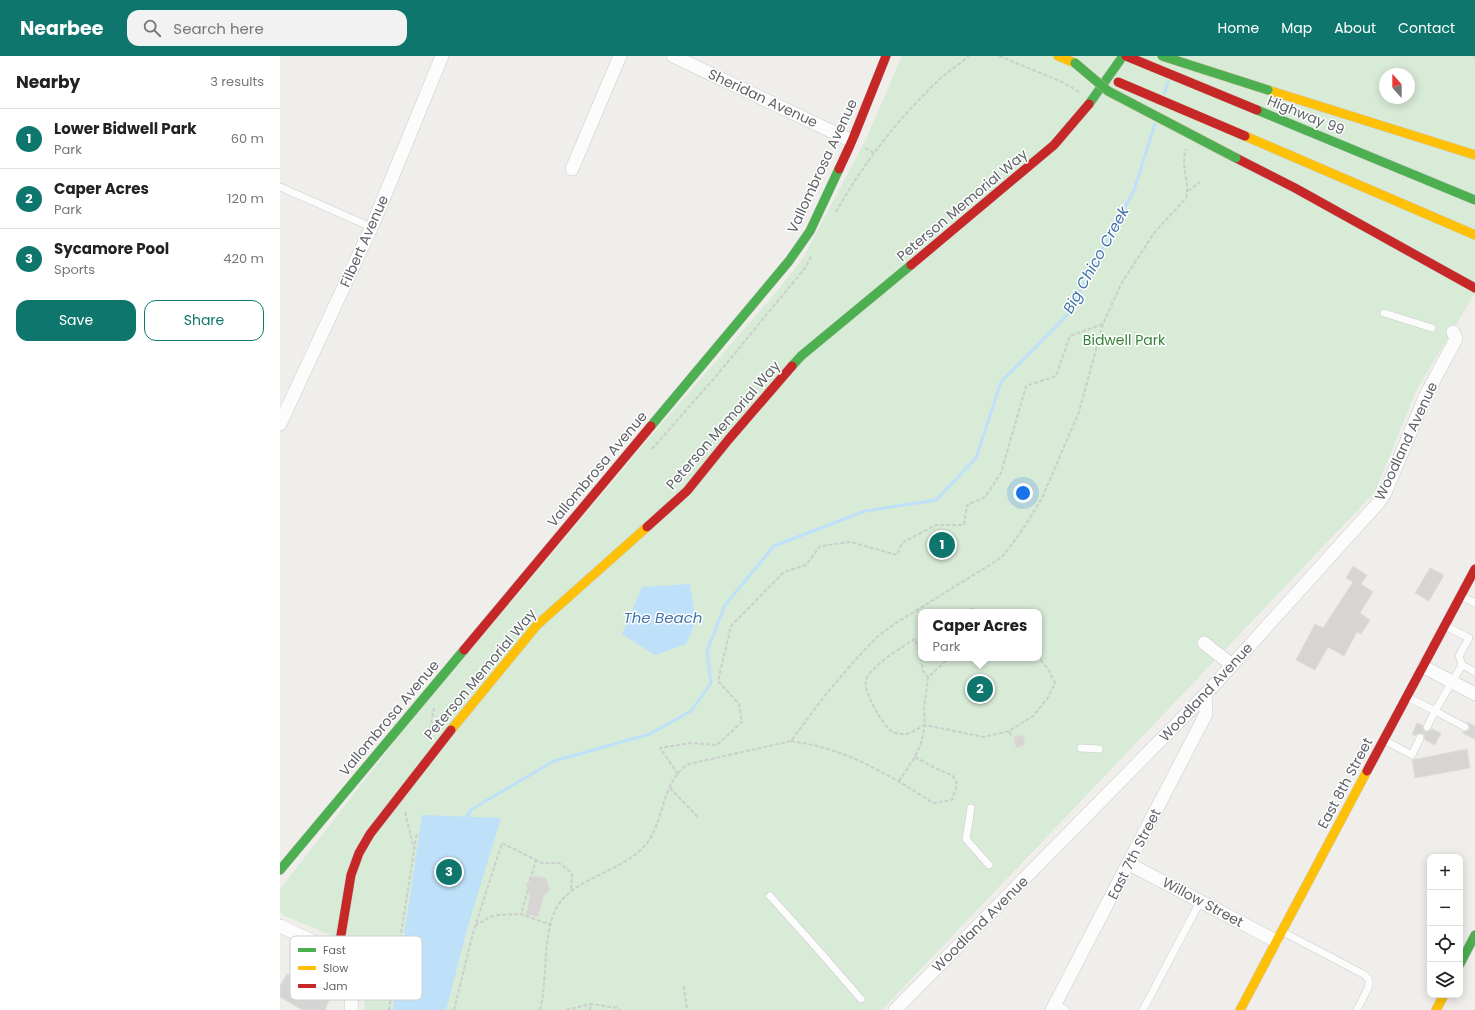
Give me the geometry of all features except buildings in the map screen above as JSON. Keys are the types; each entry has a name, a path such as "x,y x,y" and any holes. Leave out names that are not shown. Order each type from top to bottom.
{"main road":[{"name":"Vallombrosa Avenue","path":"280,870 789,261 810,231 852,141 886,56"},
{"path":"1058,56 1475,235"},
{"name":"Peterson Memorial Way","path":"341,936 351,876 359,853 370,834 467,710 538,625 687,491 729,439 801,356 964,222 1054,145 1092,100 1124,56"},
{"name":"Highway 99","path":"1124,56 1475,200"},
{"path":"1162,56 1475,155"},
{"path":"1075,63 1108,91 1295,188 1475,288"},
{"name":"East 8th Street","path":"1240,1010 1475,569"},
{"path":"1461,962 1475,935"},
{"path":"1436,1010 1442,998"}],"street":[{"name":"Filbert Avenue","path":"280,424 371,227 442,56"},
{"path":"572,169 620,56"},
{"name":"Sheridan Avenue","path":"673,56 852,141"},
{"name":"Woodland Avenue","path":"895,1010 1205,695 1379,502 1386,493 1426,395 1456,339 1453,332"},
{"path":"1204,643 1232,665"},
{"path":"1424,667 1475,694"},
{"name":"East 7th Street","path":"1057,1008 1206,714 1205,695"},
{"name":"Willow Street","path":"1129,864 1201,900 1279,936"},
{"path":"280,926 301,936"},
{"path":"351,1010 352,1000"}],"lane":[{"path":"280,187 371,227"},
{"path":"1384,313 1432,328"},
{"path":"1461,596 1475,603"},
{"path":"1427,727 1462,665 1460,656 1470,638 1445,626"},
{"path":"1462,665 1475,672"},
{"path":"1408,697 1465,727"},
{"path":"1384,740 1412,755 1420,738"},
{"path":"1081,748 1099,749"},
{"path":"972,808 966,839 989,865"},
{"path":"770,896 860,999"},
{"path":"1143,1010 1201,900"},
{"path":"1279,936 1365,975 1369,980 1369,986 1357,1010"}],"path":[{"path":"874,153 911,109 940,79 969,56"},
{"path":"999,56 1062,82 1092,100"},
{"path":"791,741 826,694 878,636 896,622 996,561 1004,554 1025,526 1042,498 1079,412 1103,324 1121,284 1154,233 1182,204 1188,191 1200,182"},
{"path":"678,774 660,748 691,743 717,745 742,722 739,704 718,681 731,626 784,572 806,566 820,546 851,542 897,555 902,543 936,525 964,525 967,505 985,497 1001,473 1026,386 1056,376 1070,336 1103,324"},
{"path":"918,648 915,639 902,646 872,670 866,679 866,690 884,724 893,732 904,735 925,725 984,736 1009,731 1033,716 1047,699 1055,683 1048,669 1041,661"},
{"path":"922,661 923,671 928,677"},
{"path":"898,782 915,757 921,743 925,725 924,710 928,677 946,661"},
{"path":"1009,731 1011,735"},
{"path":"540,1010 544,994 548,936 555,910 571,891 632,857 646,845 652,836 674,778 689,764 791,741 820,747 855,759 933,803 952,800 957,784 953,776 915,757"},
{"path":"670,788 698,817"},
{"path":"401,794 414,850"},
{"path":"401,936 417,832"},
{"path":"454,1010 475,926 502,843 542,863 559,863 572,873 571,891"},
{"path":"530,880 536,860"},
{"path":"521,914 528,890"},
{"path":"475,926 489,916 521,914 551,925"},
{"path":"684,986 687,1010"},
{"path":"389,1010 391,1000"},
{"path":"566,1010 591,1004 618,1008 620,1010"},
{"path":"590,1010 591,1004"}],"green space":[{"name":"Bidwell Park","path":"902,56 1475,56 1475,293 1416,391 1375,492 882,1010 364,1010 365,1000 422,1000 422,936 333,936 285,916 280,912 280,889 402,732 650,437 777,291 803,258 866,139"}],"water":[{"name":"The Beach","path":"690,584 696,622 686,644 655,655 622,634 642,587"},
{"path":"422,815 501,818 468,926 446,1010 393,1010 394,1000 422,1000 422,936 404,936"}],"waterway":[{"name":"Big Chico Creek","path":"1164,94 1168,82"},
{"name":"Big Chico Creek","path":"464,820 472,809 554,761 650,734 691,711 711,683 707,651 725,605 774,546 865,511 936,500 976,458 1001,382 1068,314 1134,190 1155,124"}],"traffic: fast":[{"path":"1089,104 1123,56"},
{"path":"1162,56 1268,90"},
{"path":"1075,63 1108,91 1236,158"},
{"path":"1257,110 1475,200"},
{"path":"651,426 789,261 810,231 839,169"},
{"path":"792,366 801,356 911,265"},
{"path":"280,870 464,650"},
{"path":"1461,962 1475,935"}],"traffic: slow":[{"path":"1058,56 1075,63"},
{"path":"1268,90 1475,155"},
{"path":"1245,136 1475,235"},
{"path":"451,730 537,625 647,527"},
{"path":"1240,1010 1367,771"},
{"path":"1436,1010 1442,998"}],"traffic: jam":[{"path":"839,169 852,141 886,56"},
{"path":"1126,56 1257,110"},
{"path":"1118,82 1245,136"},
{"path":"911,265 1054,145 1089,104"},
{"path":"1236,158 1295,188 1475,288"},
{"path":"647,527 687,491 729,439 792,366"},
{"path":"464,650 651,426"},
{"path":"1367,771 1475,569"},
{"path":"341,936 351,875 359,853 370,834 451,730"}],"place":[{"name":"Lower Bidwell Park","path":"942,545"},
{"name":"Caper Acres","path":"980,689"},
{"name":"Sycamore Pool","path":"449,872"}]}
